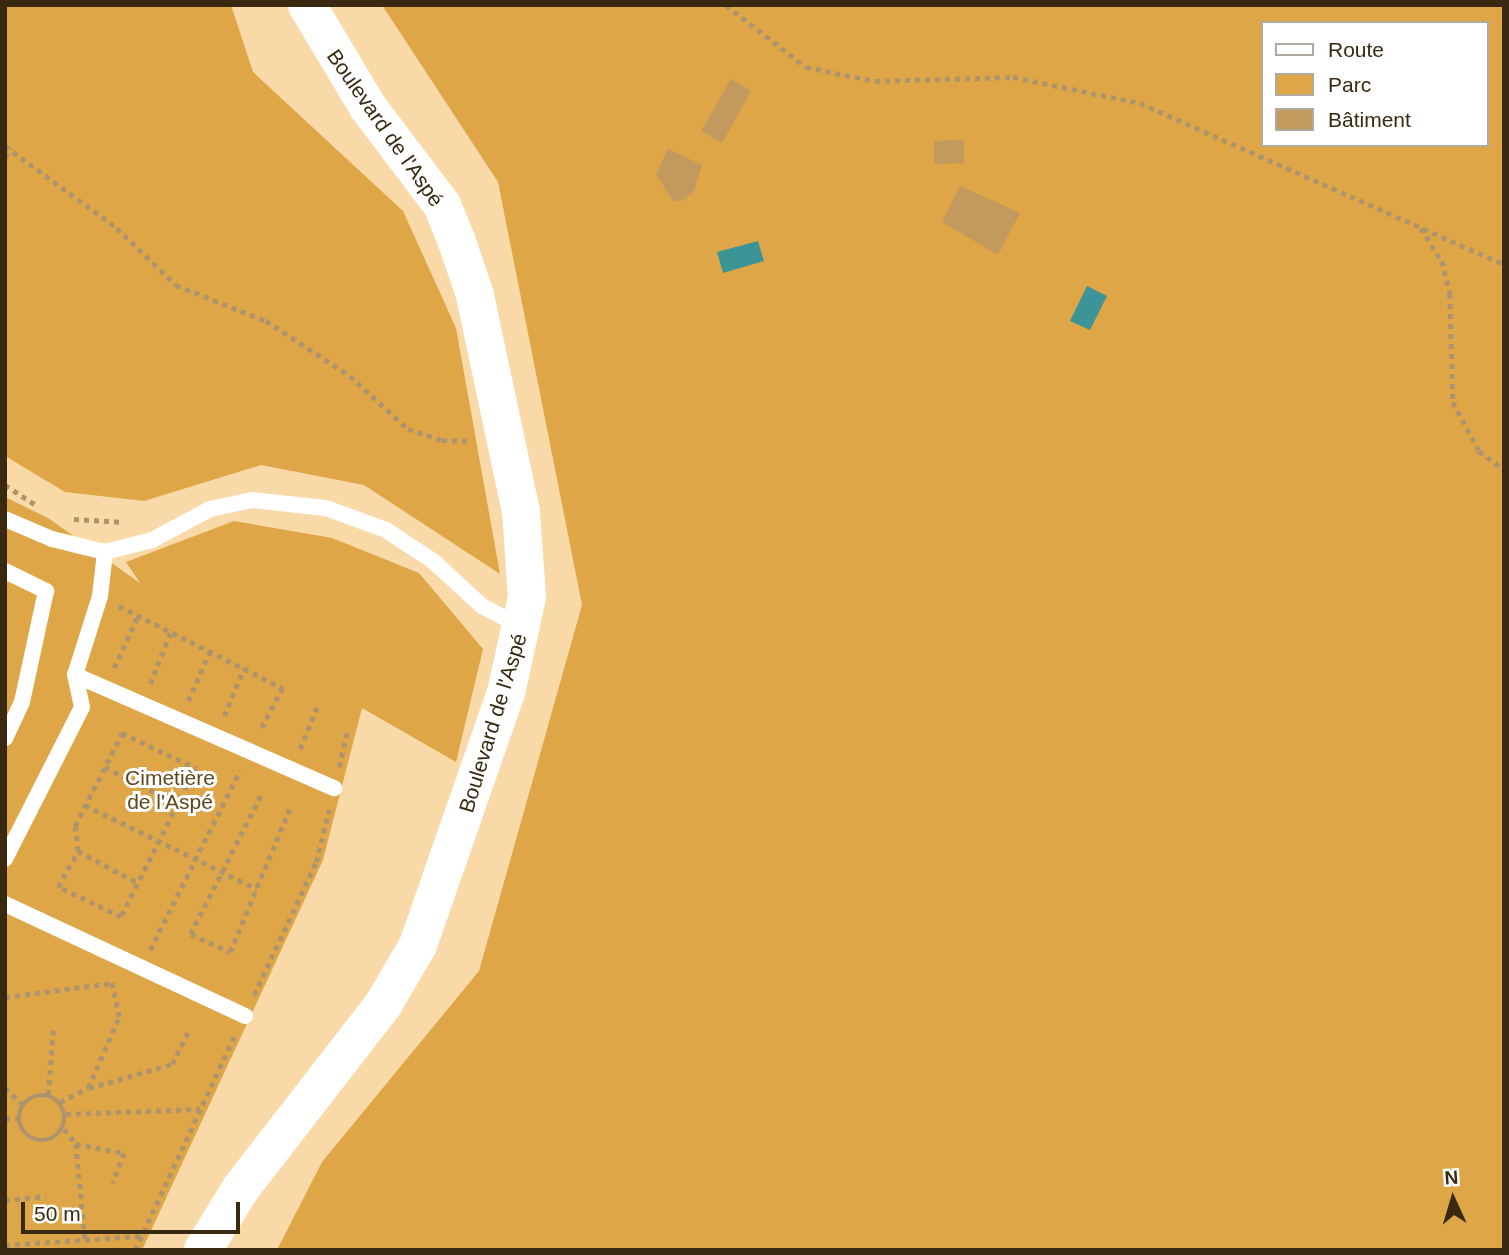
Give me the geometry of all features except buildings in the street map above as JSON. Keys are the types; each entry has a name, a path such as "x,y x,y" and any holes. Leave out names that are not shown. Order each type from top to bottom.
{"main road":[{"name":"Boulevard de l'Aspé","path":"203,1250 241,1188 383,1005 418,945 524,628 526,564 505,439 475,295 442,205 368,107 307,5"}],"lane":[{"path":"5,519 52,539 105,552 152,540 210,509 252,500 326,508 386,530 433,561 482,606 524,628"},
{"path":"5,859 82,707 75,675 100,596 105,552"},
{"path":"5,571 47,591 22,702 5,738"},
{"path":"75,675 334,788"},
{"path":"5,904 244,1016"}],"path":[{"path":"726,5 806,67 874,81 1013,77 1140,103 1504,264"},
{"path":"5,157 8,147 117,228 176,285 266,321 351,376 408,429 442,440 505,439"},
{"path":"1421,228 1442,261 1450,294 1453,402 1479,451 1504,470"},
{"path":"5,485 46,511"},
{"path":"66,517 185,523"},
{"path":"105,688 138,615"},
{"path":"141,704 171,631"},
{"path":"179,721 210,650"},
{"path":"215,736 244,668"},
{"path":"292,769 317,707"},
{"path":"122,733 196,768 121,917 58,887 78,851 75,825 105,767 122,733"},
{"path":"105,767 178,804"},
{"path":"261,796 191,934 230,952 290,808"},
{"path":"85,805 221,874 257,889"},
{"path":"78,851 138,883"},
{"path":"88,1088 119,1017 112,983 124,959"},
{"path":"5,997 112,983"},
{"path":"48,1095 53,1030"},
{"path":"60,1102 88,1088 172,1064 188,1032"},
{"path":"5,1088 23,1105"},
{"path":"23,1105 19,1118 31,1139 55,1138 64,1129 66,1114 60,1102 48,1095"},
{"path":"23,1105 48,1095"},
{"path":"66,1114 201,1109"},
{"path":"5,1119 19,1118"},
{"path":"64,1129 76,1144 85,1240"},
{"path":"76,1144 124,1153 113,1184"},
{"path":"5,1200 46,1196"},
{"path":"5,1245 141,1236"}],"green space":[{"path":"5,5 231,5 253,72 403,211 456,328 500,574 364,485 261,465 144,501 65,492 5,456"},
{"path":"382,5 1504,5 1504,1250 277,1250 322,1162 479,971 582,605 498,182"},
{"name":"Cimetière de l'Aspé","path":"5,497 48,518 140,583 126,562 234,521 332,538 419,573 483,649 456,762 362,708 323,860 142,1250 5,1250"}],"water":[{"path":"758,241 764,261 723,273 717,252"},
{"path":"1087,286 1107,296 1090,330 1070,321"}]}
